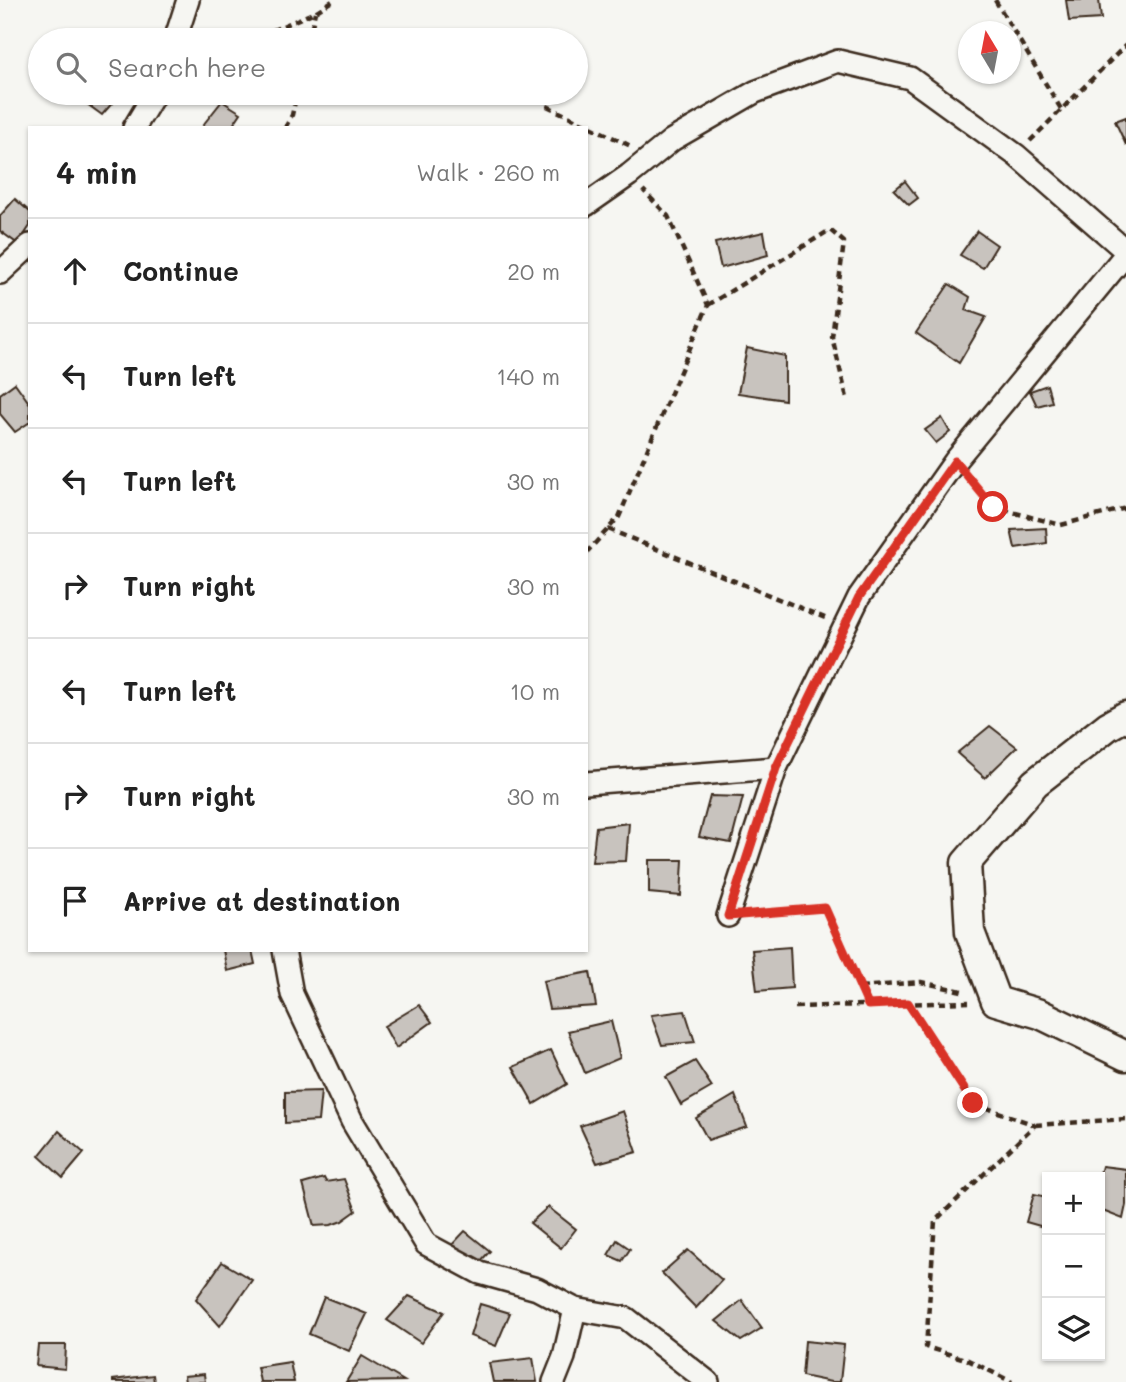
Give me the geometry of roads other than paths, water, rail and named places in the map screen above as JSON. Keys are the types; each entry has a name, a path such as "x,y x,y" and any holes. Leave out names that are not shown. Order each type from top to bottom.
{"street":[{"path":"180,28 188,0"},
{"path":"588,204 672,140 755,92 838,61 910,78 1016,155 1126,252 955,461 859,597 776,768 728,916"},
{"path":"135,126 148,105"},
{"path":"0,273 28,247"},
{"path":"1126,716 1108,726 1035,783 966,863 970,932 995,1000 1040,1014 1126,1056"},
{"path":"588,783 776,768"},
{"path":"284,952 292,994 352,1121 426,1244 480,1273 537,1289 575,1309 626,1318 708,1382"},
{"path":"555,1382 565,1357 575,1309"}]}
